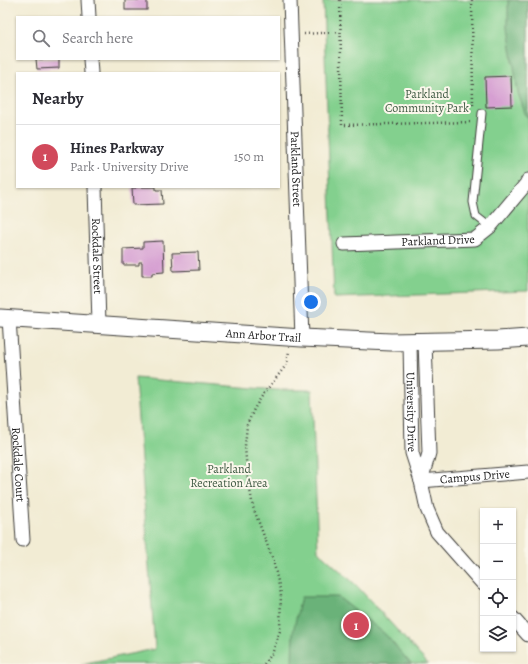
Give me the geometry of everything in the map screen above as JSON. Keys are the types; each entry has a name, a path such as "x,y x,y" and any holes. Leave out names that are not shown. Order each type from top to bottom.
{"street":[{"path":"88,0 89,16"},
{"name":"Parkland Street","path":"290,0 292,34 296,343"},
{"path":"90,60 91,72"},
{"name":"Parkland Drive","path":"344,244 475,239 490,227 528,180"},
{"name":"Rockdale Street","path":"95,188 99,324"},
{"name":"Ann Arbor Trail","path":"4,318 99,324 296,343 418,342 528,338"},
{"name":"Rockdale Court","path":"4,318 23,540"},
{"name":"University Drive","path":"418,342 429,452 421,481 427,509 437,532 480,581"},
{"name":"Campus Drive","path":"421,481 528,472"},
{"path":"516,621 528,635"}],"lane":[{"path":"482,113 472,202 476,216 490,227"}],"path":[{"path":"340,0 342,125 473,122 472,0"},
{"path":"292,34 340,32"},
{"path":"264,664 272,654 280,630 281,594 273,560 253,507 247,473 245,446 247,425 262,396 287,364 296,343"}],"green space":[{"name":"Parkland Community Park","path":"323,0 528,0 528,291 334,298"},
{"path":"508,0 528,0 528,117 526,116 518,93 508,28"},
{"name":"Parkland Recreation Area","path":"135,378 277,390 312,390 318,551 356,585 428,664 81,664 155,649"},
{"path":"301,597 338,597 385,634 411,664 292,664 293,632"}],"building":[{"path":"125,0 147,0 147,10 125,10"},
{"path":"36,60 59,60 59,68 37,69"},
{"path":"511,76 512,106 486,107 485,77"},
{"path":"132,188 156,188 156,190 162,190 163,204 133,205"},
{"path":"163,241 164,272 152,273 152,276 142,276 142,262 139,262 139,265 123,265 123,249 143,248 143,242"},
{"path":"198,252 199,270 173,271 172,253"}],"place":[{"name":"Hines Parkway","path":"356,625"}]}
